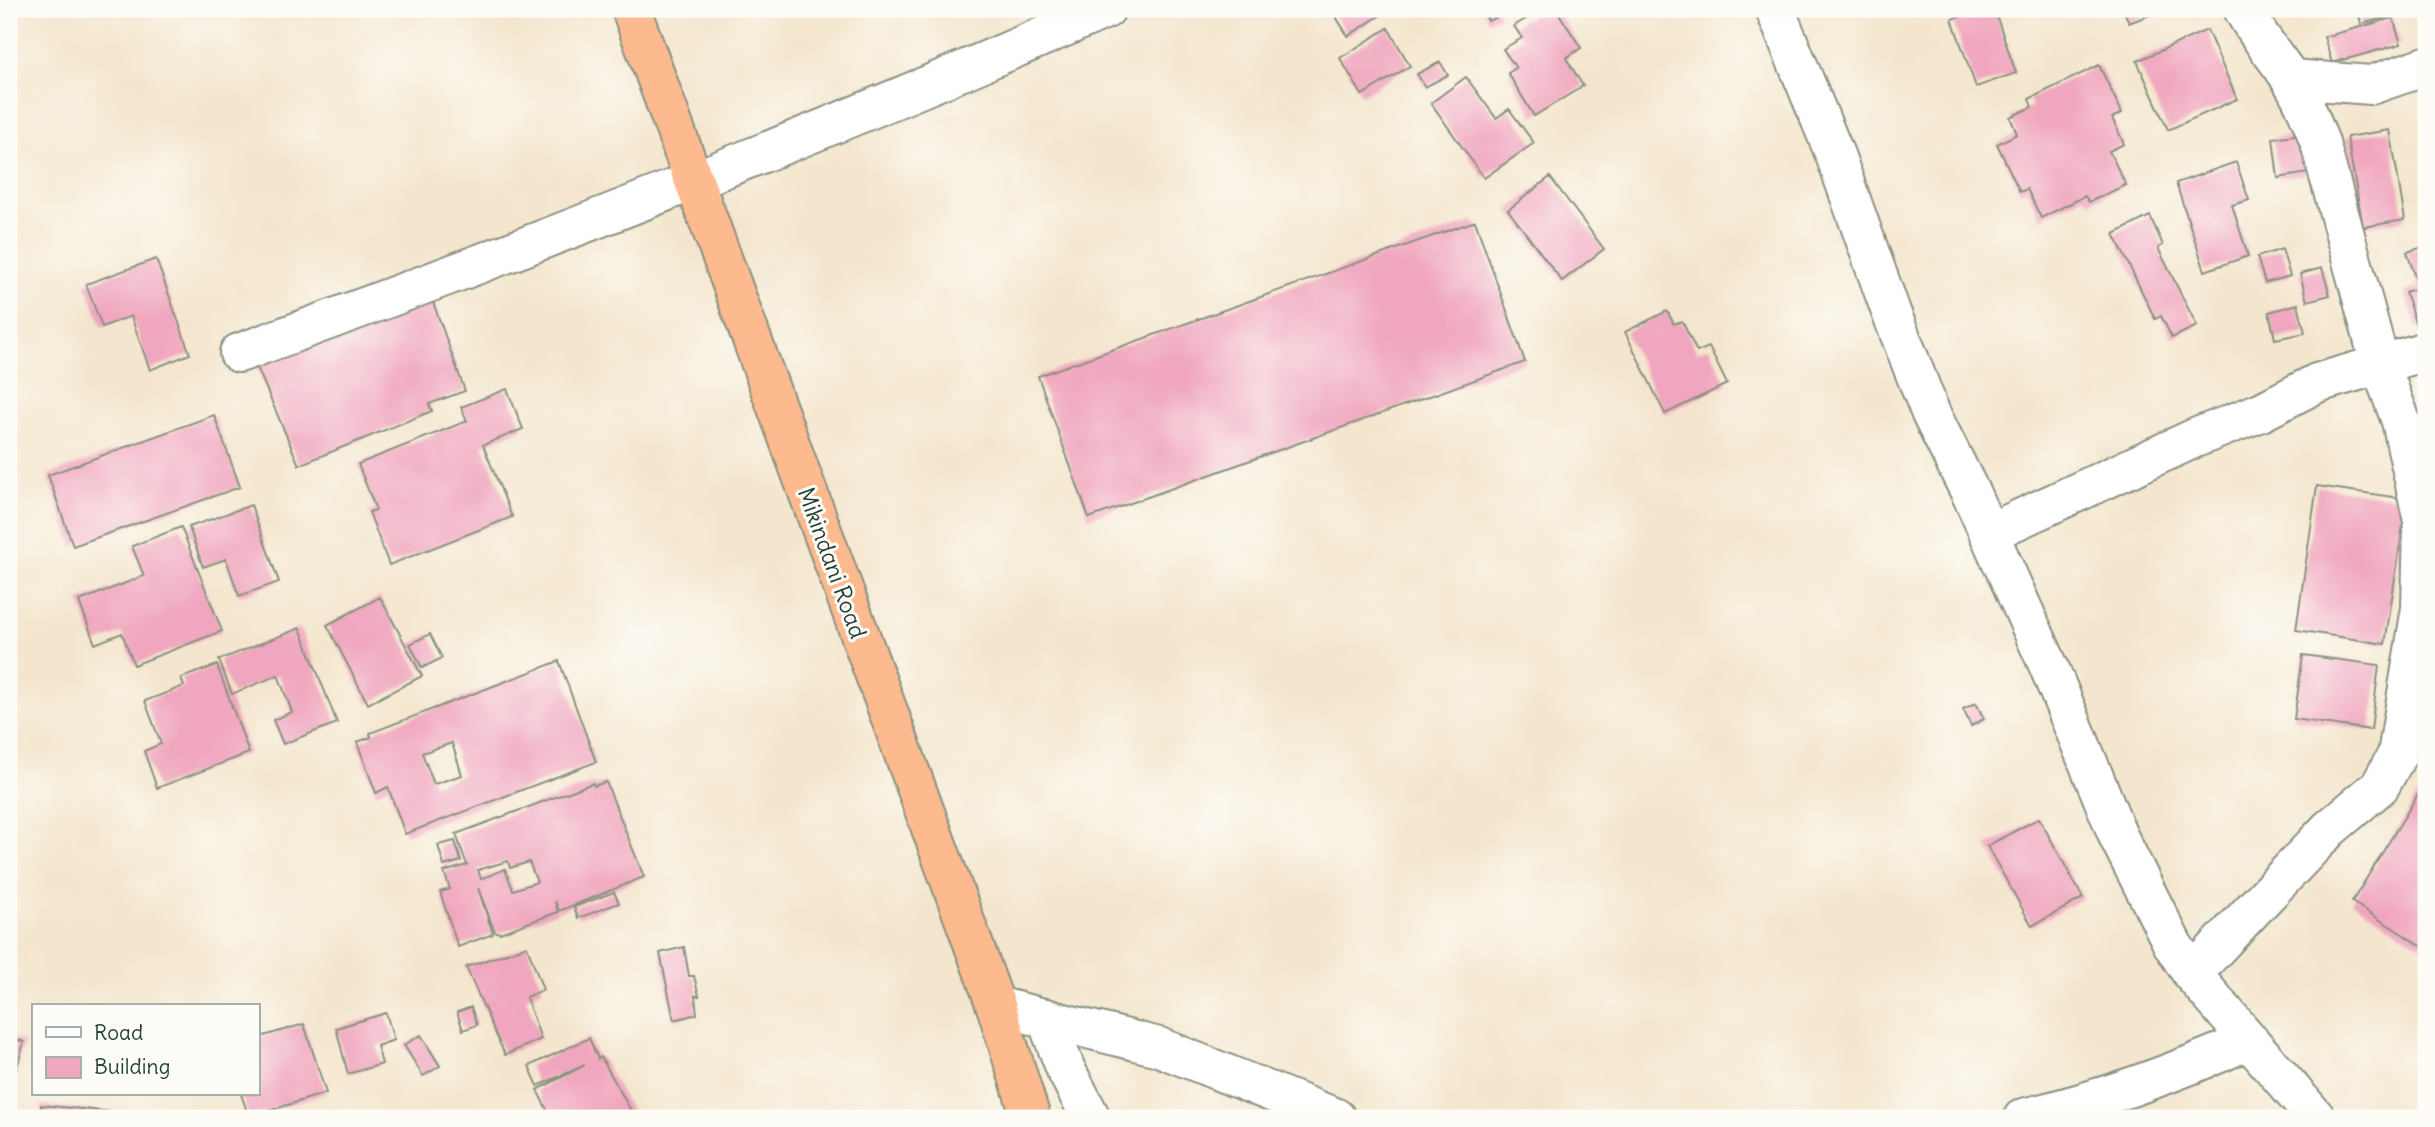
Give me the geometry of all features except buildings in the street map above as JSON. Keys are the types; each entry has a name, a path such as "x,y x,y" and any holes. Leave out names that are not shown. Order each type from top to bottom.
{"highway":[{"name":"Mikindani Road","path":"631,9 996,1006 1031,1118"}],"street":[{"path":"239,354 499,259 1106,9"},
{"path":"1775,9 1835,155 1931,414 1989,533 2119,838 2173,945 2192,974 2316,1118"},
{"path":"2192,974 2329,829 2412,757 2421,608 2423,521 2401,421 2381,364 2320,144 2309,113 2291,79 2256,33 2243,9"},
{"path":"2291,79 2371,85 2426,66"},
{"path":"1989,533 2195,438 2260,412 2317,383 2426,351"},
{"path":"996,1006 1160,1047 1329,1117"},
{"path":"1046,1018 1066,1070 1091,1118"},
{"path":"2023,1118 2088,1103 2163,1078 2247,1041"}]}
